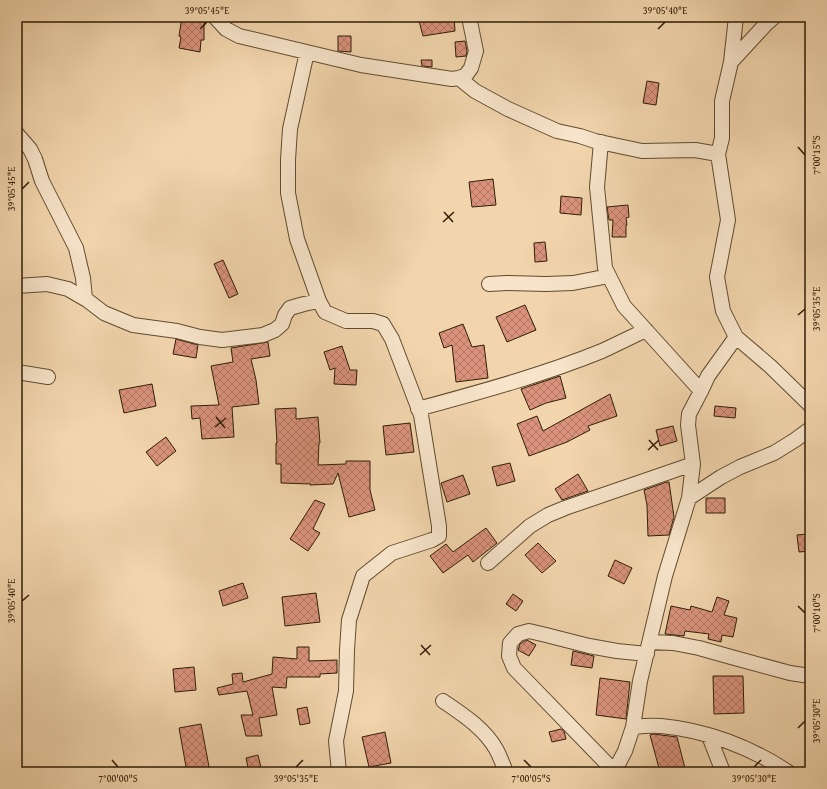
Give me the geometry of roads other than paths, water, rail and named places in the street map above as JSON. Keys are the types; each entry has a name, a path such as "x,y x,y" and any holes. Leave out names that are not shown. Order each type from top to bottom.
{"street":[{"path":"215,17 226,30 239,36 361,65 452,79 460,78 466,75 471,68 476,51 469,17"},
{"path":"736,17 730,62 722,101 722,138 718,154 728,220 717,277 722,311 736,336 770,366 810,405"},
{"path":"730,62 774,17"},
{"path":"307,52 290,129 288,160 288,193 297,239 319,301 326,312 346,321 374,321 383,324 392,339 420,415 439,526 439,536 432,540 392,553 363,576 349,620 346,691 336,741 339,772"},
{"path":"460,78 475,91 508,109 556,131 642,151 695,150 718,154"},
{"path":"17,134 30,149 42,181 76,248 83,278 85,298"},
{"path":"601,142 597,187 605,268 624,306 701,391"},
{"path":"489,284 573,283 609,276"},
{"path":"17,286 47,284 68,289 85,298 104,313 133,325 177,331 200,337 222,340 264,335 275,330 282,324 284,315 290,308 319,301"},
{"path":"418,409 549,370 602,350 646,330"},
{"path":"736,336 708,376 689,414 688,425 693,464 689,498 665,576 649,648 640,682 633,727 625,751 608,770 514,668 509,656 510,643 518,634 529,631 610,650 649,648 673,643 699,648 775,669 810,676"},
{"path":"17,372 48,377"},
{"path":"689,498 721,477 740,467 774,453 810,429"},
{"path":"488,563 530,526 548,515 693,464"},
{"path":"443,701 472,721 484,734 496,749 506,772"},
{"path":"633,727 660,726 689,730 750,750 788,772"},
{"path":"709,736 723,772"}]}
